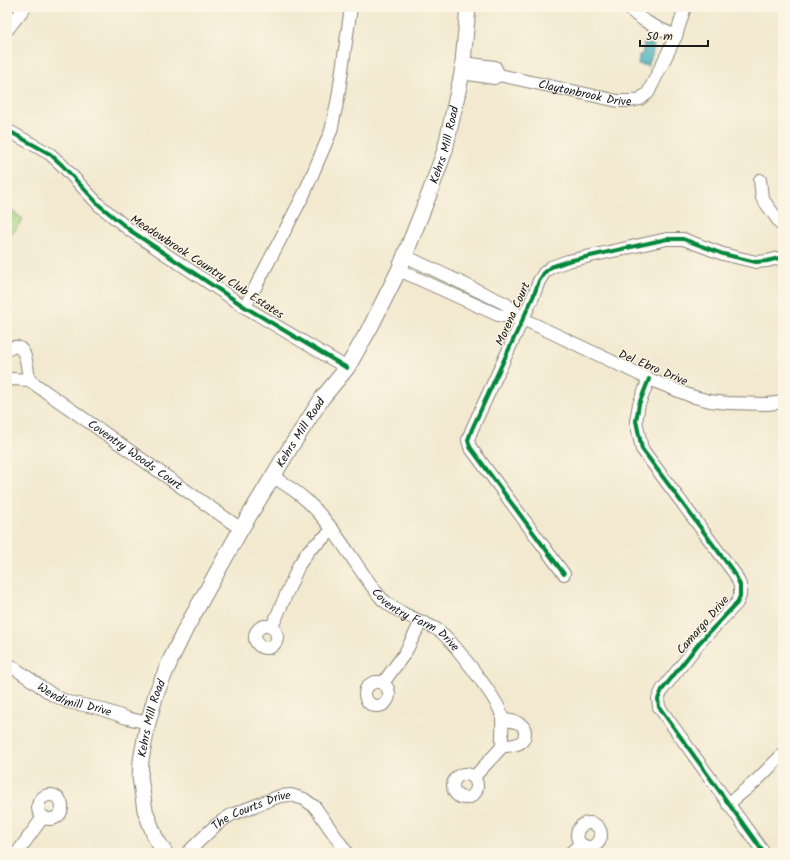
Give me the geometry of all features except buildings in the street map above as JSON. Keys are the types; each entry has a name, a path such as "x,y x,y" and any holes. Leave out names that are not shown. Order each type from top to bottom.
{"main road":[{"name":"Kehrs Mill Road","path":"165,853 155,837 145,810 141,786 140,768 148,723 156,694 171,659 211,580 290,448 323,397 347,368 400,270 430,192 444,150 463,68 468,7"}],"street":[{"path":"7,30 24,7"},
{"name":"Meadowbrook Country Club Estates","path":"245,307 304,194 331,132 338,98 351,7"},
{"path":"628,7 638,16 655,27 676,36"},
{"name":"Claytonbrook Drive","path":"463,68 495,67 500,75 618,101 640,99 648,93 676,36 685,7"},
{"name":"Meadowbrook Country Club Estates","path":"7,130 50,154 99,205 130,231 245,307 347,368"},
{"path":"760,180 762,198 783,227"},
{"name":"Morena Court","path":"564,574 470,447 468,440 522,318 544,273 551,267 568,261 667,239 683,239 723,254 756,262 783,257"},
{"name":"Del Ebro Drive","path":"405,256 506,304 522,318 648,380 691,396 710,401 748,404 783,402"},
{"name":"Del Ebro Drive","path":"400,270 498,315 522,318"},
{"path":"7,350 14,347 22,350 26,357 28,380 7,380"},
{"name":"Coventry Woods Court","path":"28,380 241,529"},
{"name":"Camargo Drive","path":"648,380 639,404 636,421 642,450 735,574 740,585 740,596 738,602 700,642 662,690 658,699 659,707 764,853"},
{"name":"Coventry Farm Drive","path":"273,477 306,500 332,530 382,599 403,614 438,630 453,644 497,704 502,720 502,747"},
{"path":"272,627 299,565 309,550 332,530"},
{"path":"383,684 405,653 421,622"},
{"name":"Wendimill Drive","path":"7,663 54,695 68,702 98,708 127,718 148,723"},
{"path":"474,777 502,747 519,744 522,742 525,734 524,729 519,723 502,720"},
{"path":"728,804 756,781 783,754"},
{"name":"The Courts Drive","path":"187,853 216,826 231,815 280,796 291,795 304,799 315,807 348,853"},
{"path":"17,853 43,817"},
{"path":"570,853 581,844"}],"green space":[{"path":"11,210 23,219 7,241 7,215"}],"water":[{"path":"644,43 654,45 648,66 638,64 639,55 642,55"}],"cycle path":[{"path":"7,130 50,154 99,205 131,231 245,307 347,368"},
{"path":"564,574 470,447 468,440 539,281 544,273 551,267 568,261 667,239 683,239 723,254 756,262 783,257"},
{"path":"649,379 639,404 636,421 642,449 735,574 740,585 740,596 737,603 700,642 662,690 658,699 659,707 764,853"}]}
